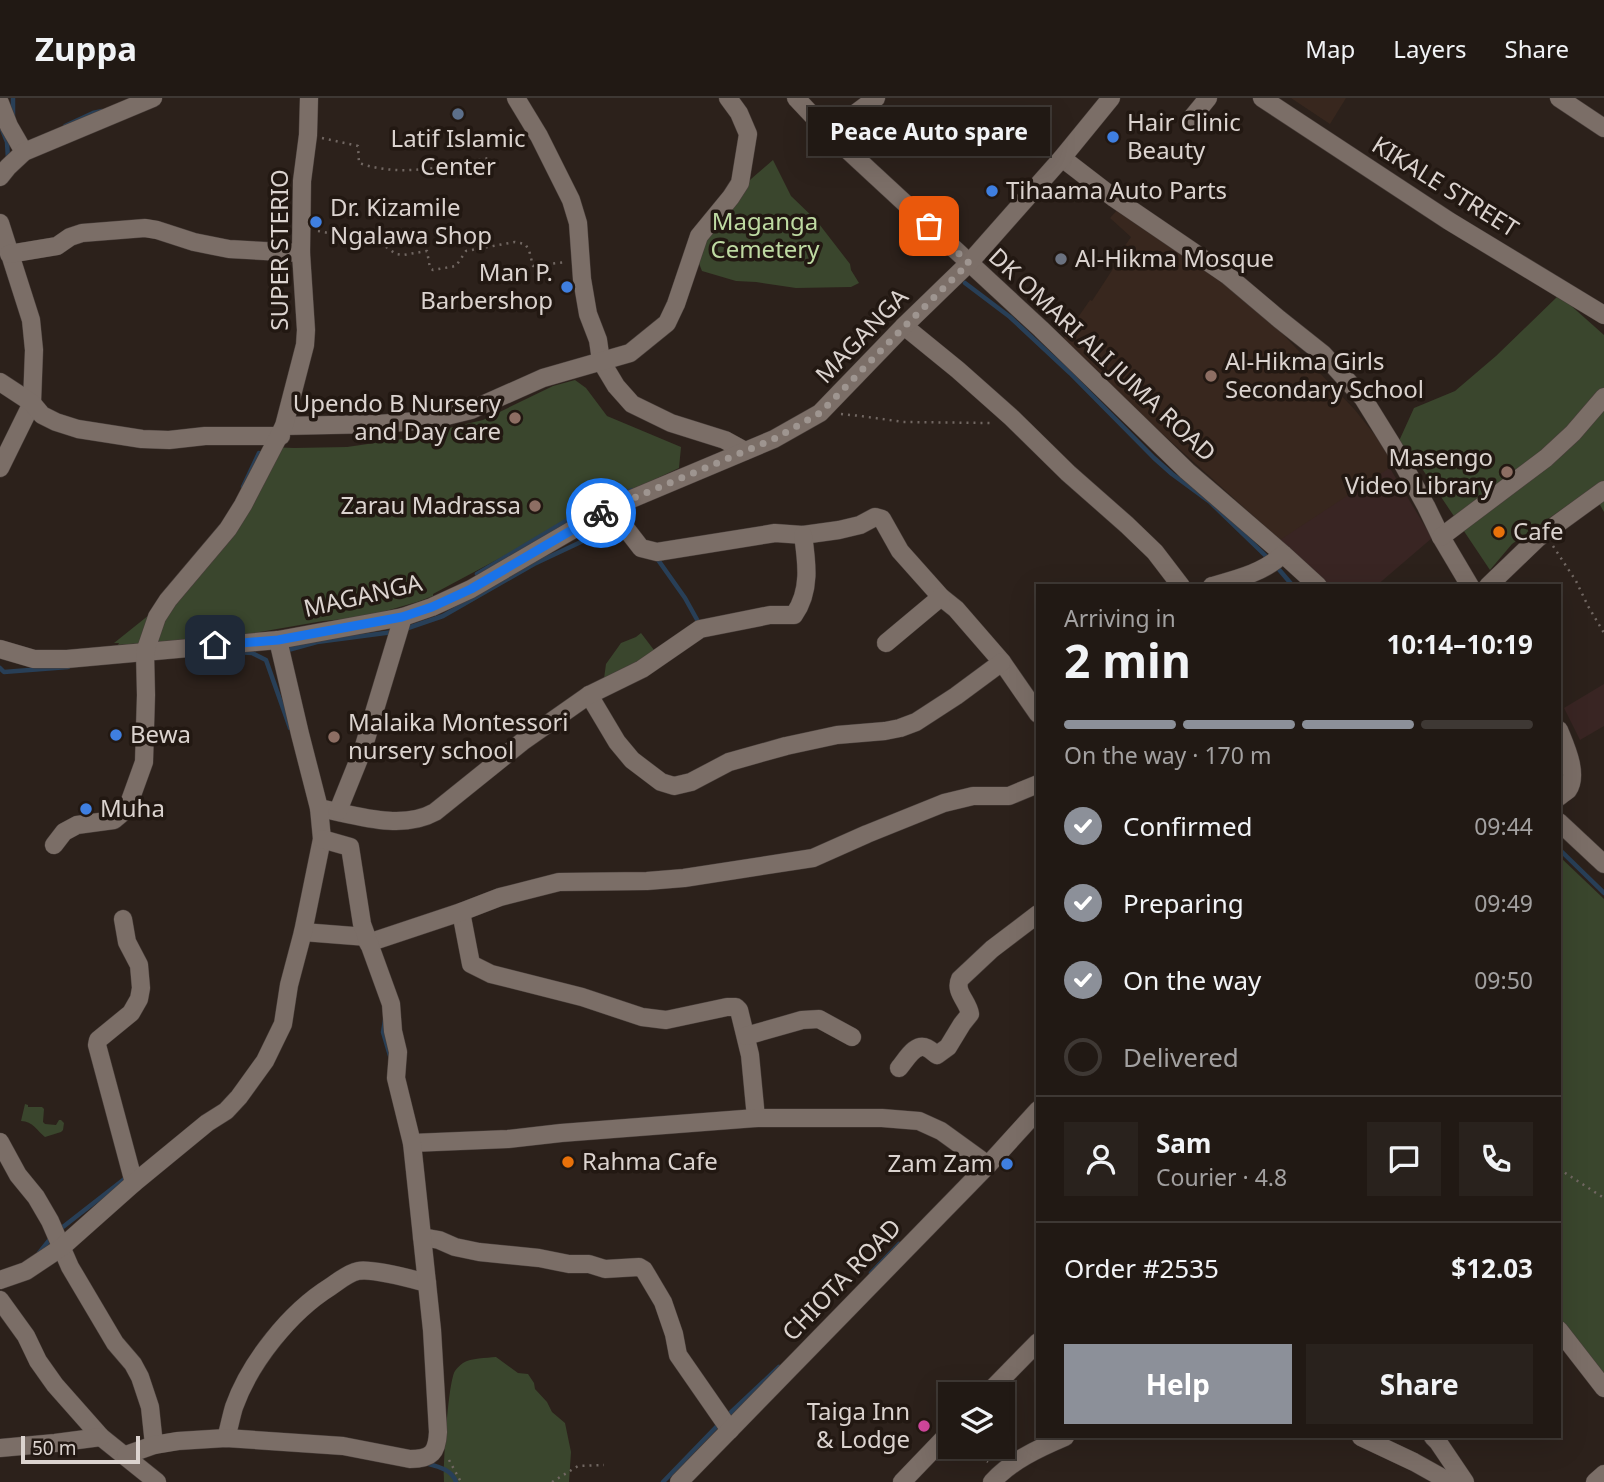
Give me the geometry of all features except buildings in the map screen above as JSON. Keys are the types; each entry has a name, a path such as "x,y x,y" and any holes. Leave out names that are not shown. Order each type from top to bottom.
{"street":[{"path":"0,177 24,152 153,98"},
{"name":"SUPER STERIO","path":"145,652 157,617 168,600 229,529 282,431 305,345 301,229 309,98"},
{"path":"516,98 539,136 571,200 578,223 588,314 598,340 601,361 616,386 632,404 671,423 724,440 744,451"},
{"name":"DK OMARI ALI JUMA ROAD","path":"796,98 829,133 1041,329 1187,471 1316,584"},
{"path":"829,133 876,98"},
{"name":"MAGANGA","path":"0,649 34,659 67,659 278,640 402,617 471,589 610,508 774,439 820,413 969,263 1111,98"},
{"path":"1190,120 1208,98"},
{"name":"KIKALE STREET","path":"1262,98 1449,221 1604,315"},
{"path":"1559,98 1604,128"},
{"path":"0,382 32,403 42,415 56,422 78,429 142,439 169,440 430,420 471,410 543,378 630,353 667,323 699,236 740,183 748,134 730,101"},
{"path":"1,102 9,126 24,152"},
{"path":"1062,158 1114,198 1227,275 1323,354 1363,398 1469,584"},
{"path":"0,223 31,320 34,350 32,403 0,468"},
{"path":"9,254 57,246 82,233 145,228 229,249 301,253"},
{"path":"904,327 1012,418 1059,465 1141,538 1179,584"},
{"path":"1441,537 1546,458 1573,433 1604,397"},
{"path":"1490,584 1538,538 1604,490"},
{"path":"610,508 641,548 652,551 677,550 775,533 803,535 839,530 876,517 882,519 900,551 1002,662 1036,711"},
{"path":"319,808 391,821 424,818 589,695 642,668 700,629 770,615 794,615 805,596 807,565 803,535"},
{"path":"1220,584 1274,563 1283,554"},
{"path":"886,643 940,597"},
{"path":"126,1455 178,1441 226,1438 343,1446 410,1459 422,1459 436,1449 438,1419 432,1330 412,1143 396,1078 398,1052 391,1004 362,924 344,813 402,617"},
{"path":"0,1280 26,1271 61,1247 134,1183 207,1123 226,1111 265,1062 283,1024 289,985 322,839 319,808 278,640"},
{"path":"54,845 64,832 77,825 114,820 127,809 144,762 145,652"},
{"path":"589,695 632,760 662,782 674,786 691,782 729,762 786,746 836,736 885,731 916,722 1002,662"},
{"path":"1561,735 1571,761 1572,779 1568,790 1561,795"},
{"path":"303,932 368,940 461,912 500,897 559,882 684,878 813,859 944,803 973,796 1009,796 1036,785"},
{"path":"1561,824 1604,864"},
{"path":"322,839 349,847"},
{"path":"461,912 471,964 491,974 582,997 642,1017 666,1020 736,1007 746,1036 756,1118"},
{"path":"899,1068 913,1050 919,1047 926,1047 937,1055 948,1047 970,1013 959,991 960,979 992,948 1036,915"},
{"path":"123,919 127,942 139,965 139,999 131,1013 98,1040 97,1045 134,1183"},
{"path":"746,1036 802,1020 819,1019 852,1037"},
{"name":"CHIOTA ROAD","path":"680,1482 1036,1112"},
{"path":"412,1143 508,1139 756,1118 881,1118 919,1121 941,1131 988,1165"},
{"path":"0,1142 18,1175 50,1220 70,1267 115,1343 140,1377 150,1407 154,1446"},
{"path":"422,1237 479,1252 569,1264 589,1264 605,1269 639,1267 644,1270 663,1301 678,1355 730,1430"},
{"path":"226,1438 234,1408 260,1357 283,1329 321,1293 353,1272 363,1270 427,1283"},
{"path":"0,1300 26,1336 55,1385 101,1437 157,1482"},
{"path":"1561,1333 1604,1388"},
{"path":"999,1382 1036,1344"},
{"path":"0,1448 101,1437"},
{"path":"997,1476 1063,1438"},
{"path":"1363,1438 1450,1482"},
{"path":"1434,1438 1465,1482"},
{"path":"902,1482 938,1444"},
{"path":"1595,1482 1604,1474"}],"path":[{"path":"307,135 358,146 359,163 378,167 427,170 489,159"},
{"path":"301,229 360,238 386,247 396,254 427,251 430,268 433,270 456,266 466,251 514,242 525,244 533,266 580,260"},
{"path":"820,413 903,422 1001,423 1012,418"},
{"path":"1538,538 1555,547 1604,633"},
{"path":"1561,1170 1604,1198"},
{"path":"436,1449 447,1458 461,1482"},
{"path":"976,1459 997,1476"},
{"path":"552,1482 578,1466 604,1465"}],"shaded area":[{"path":"1291,98 1346,98 1330,124"},
{"name":"Al-Hikma Girls Secondary School","path":"1119,208 1253,303 1355,410 1397,463 1280,540 1061,342 1090,300 1092,301 1131,237 1110,218"},
{"path":"1385,460 1432,538 1378,584 1319,584 1276,536"},
{"path":"1604,684 1604,726 1580,740 1564,708"}],"green space":[{"name":"Maganga Cemetery","path":"773,160 791,196 816,220 850,264 859,283 851,287 796,288 736,281 702,271 698,261 698,248 728,204"},
{"path":"1559,295 1604,335 1604,512 1591,489 1512,544 1490,570 1423,470 1399,441 1414,408 1455,391"},
{"path":"575,380 586,388 607,416 681,447 679,468 592,509 433,596 417,602 365,617 323,621 249,634 118,645 119,643 114,643 159,607 200,561 269,447 347,447 402,439 483,420 553,386"},
{"path":"641,633 657,654 603,686 606,664 621,643"},
{"path":"1561,858 1604,899 1604,1381 1561,1331"},
{"path":"25,1104 28,1107 44,1109 45,1124 56,1125 61,1120 64,1123 63,1130 45,1137 32,1124 21,1121"},
{"path":"496,1357 518,1373 528,1374 552,1412 565,1423 571,1452 569,1482 444,1482 452,1378 455,1371 466,1361"}],"waterway":[{"path":"13,98 13,118"},
{"path":"65,126 102,111"},
{"path":"1,127 7,142 8,159"},
{"path":"965,283 1010,317 1154,458 1210,502 1270,560"},
{"path":"243,487 259,453"},
{"path":"477,574 596,503 632,490"},
{"path":"405,629 443,616 534,564 617,525"},
{"path":"656,557 685,598 699,625"},
{"path":"1276,566 1291,584"},
{"path":"288,650 317,642 393,632"},
{"path":"236,652 252,653 266,660 290,728"},
{"path":"0,668 4,672 68,667"},
{"path":"1561,851 1604,893"},
{"path":"385,1020 383,1032 391,1059"},
{"path":"59,1230 127,1177"},
{"path":"39,1253 51,1238"},
{"path":"871,1273 899,1244"},
{"path":"727,1416 779,1367"},
{"path":"663,1482 721,1422"},
{"path":"425,1463 447,1471 456,1482"}],"way so far":[{"path":"601,513 774,439 820,413 969,263 929,226"}],"place":[{"name":"Latif Islamic Center","path":"458,114"},
{"name":"Hair Clinic Beauty","path":"1113,137"},
{"name":"Tihaama Auto Parts","path":"992,191"},
{"name":"Dr. Kizamile Ngalawa Shop","path":"316,222"},
{"name":"Peace Auto spare","path":"929,226"},
{"name":"Al-Hikma Mosque","path":"1061,259"},
{"name":"Man P. Barbershop","path":"567,287"},
{"name":"Al-Hikma Girls Secondary School","path":"1211,376"},
{"name":"Upendo B Nursery and Day care","path":"515,418"},
{"name":"Masengo Video Library","path":"1507,472"},
{"name":"Zarau Madrassa","path":"535,506"},
{"name":"Cafe","path":"1499,532"},
{"name":"Bewa","path":"116,735"},
{"name":"Malaika Montessori nursery school","path":"334,737"},
{"name":"Muha","path":"86,809"},
{"name":"Rahma Cafe","path":"568,1162"},
{"name":"Zam Zam","path":"1007,1164"},
{"name":"Taiga Inn & Lodge","path":"924,1426"}],"route":[{"path":"215,645 278,640 402,617 432,607 534,554 601,513"}]}
